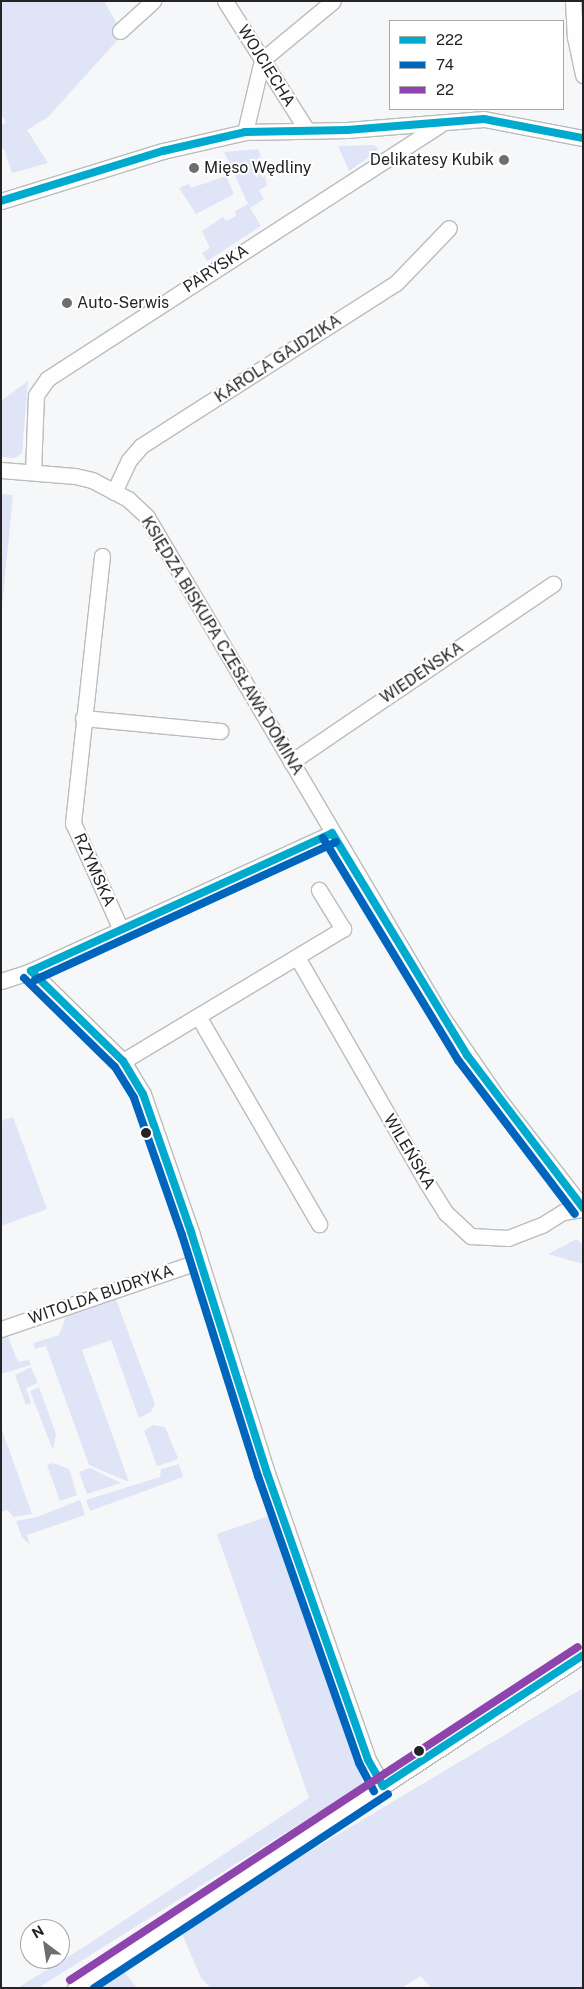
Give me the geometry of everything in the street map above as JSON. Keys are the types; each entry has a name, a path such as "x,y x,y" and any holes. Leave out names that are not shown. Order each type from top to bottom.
{"street":[{"path":"120,30 153,1"},
{"name":"WOJCIECHA","path":"225,1 307,130"},
{"path":"245,132 262,60 333,1"},
{"path":"573,1 575,36 583,75"},
{"path":"1,201 163,151 245,132 441,124 484,119 583,138"},
{"name":"PARYSKA","path":"33,472 36,395 47,379 441,124"},
{"name":"KAROLA GAJDZIKA","path":"114,492 129,460 141,446 396,283 449,228"},
{"name":"KSIĘDZA BISKUPA CZESŁAWA DOMINA","path":"1,470 75,476 114,492 140,508 152,524 332,833 467,1055 583,1208"},
{"name":"RZYMSKA","path":"102,556 73,823 121,930"},
{"name":"WIEDEŃSKA","path":"291,762 553,584"},
{"path":"83,718 220,732"},
{"path":"1,982 31,971 332,833"},
{"path":"123,1061 343,929 319,890"},
{"name":"WILEŃSKA","path":"297,957 427,1183 446,1213 471,1236 508,1238 542,1225 563,1212 583,1208"},
{"path":"31,971 123,1061 143,1094 200,1261 266,1473 377,1790"},
{"path":"198,1016 319,1224"},
{"name":"WITOLDA BUDRYKA","path":"1,1329 200,1261"},
{"path":"75,1988 583,1655"}],"shaded area":[{"path":"1,1 104,1 123,34 48,117 27,130 48,163 12,173 4,149 1,150 1,125 6,122 1,114"},
{"path":"374,145 378,148 375,153 349,171 338,146"},
{"path":"259,149 267,186 259,190 264,199 250,208 261,226 207,261 202,253 210,248 202,231 223,217 226,221 236,216 235,211 248,204 224,152"},
{"path":"226,176 234,194 196,214 179,188 189,184 191,188"},
{"path":"28,381 22,453 15,458 1,457 1,401"},
{"path":"1,494 13,495 1,616"},
{"path":"13,1117 47,1209 1,1226 1,1121"},
{"path":"577,1239 583,1246 583,1264 548,1254"},
{"path":"115,1297 155,1404 151,1412 139,1418 111,1340 82,1350 129,1482 89,1465 46,1346 35,1349 33,1343 59,1335 68,1311"},
{"path":"7,1334 18,1362 29,1360 31,1365 1,1374 1,1336"},
{"path":"31,1367 38,1383 26,1388 31,1403 26,1405 15,1375"},
{"path":"39,1387 56,1434 53,1450 30,1391"},
{"path":"153,1425 165,1427 178,1458 174,1461 157,1466 144,1431"},
{"path":"1,1427 32,1514 13,1517 8,1510 1,1512"},
{"path":"53,1463 69,1469 77,1495 60,1501 47,1465"},
{"path":"179,1464 183,1477 90,1511 86,1500 160,1477 161,1469"},
{"path":"90,1468 121,1483 87,1494 79,1472"},
{"path":"80,1500 85,1515 27,1535 30,1545 22,1537 16,1521 37,1517"},
{"path":"275,1514 363,1784 70,1968 70,1956 309,1798 217,1534"},
{"path":"583,1688 583,1988 431,1988 421,1976 401,1988 211,1988 201,1978 180,1929"},
{"path":"119,1965 137,1988 88,1988"},
{"path":"48,1969 68,1969 38,1988 17,1988"}],"transit line":[{"name":"222","path":"1,201 163,151 245,132 347,130 484,119 583,138"},
{"name":"222","path":"332,833 467,1055 583,1208"},
{"name":"222","path":"31,971 332,833"},
{"name":"74","path":"323,838 458,1060 575,1214"},
{"name":"74","path":"35,980 336,842"},
{"name":"222","path":"31,971 123,1061 143,1094 191,1232 267,1473 368,1760 383,1786"},
{"name":"74","path":"24,978 115,1067 134,1098 182,1235 258,1476 359,1763 374,1791"},
{"name":"22","path":"70,1980 578,1647"},
{"name":"222","path":"383,1786 583,1655"},
{"name":"74","path":"94,1988 388,1794"}],"place":[{"name":"Delikatesy Kubik","path":"504,160"},
{"name":"Mięso Wędliny","path":"194,168"},
{"name":"Auto-Serwis","path":"67,303"}]}
